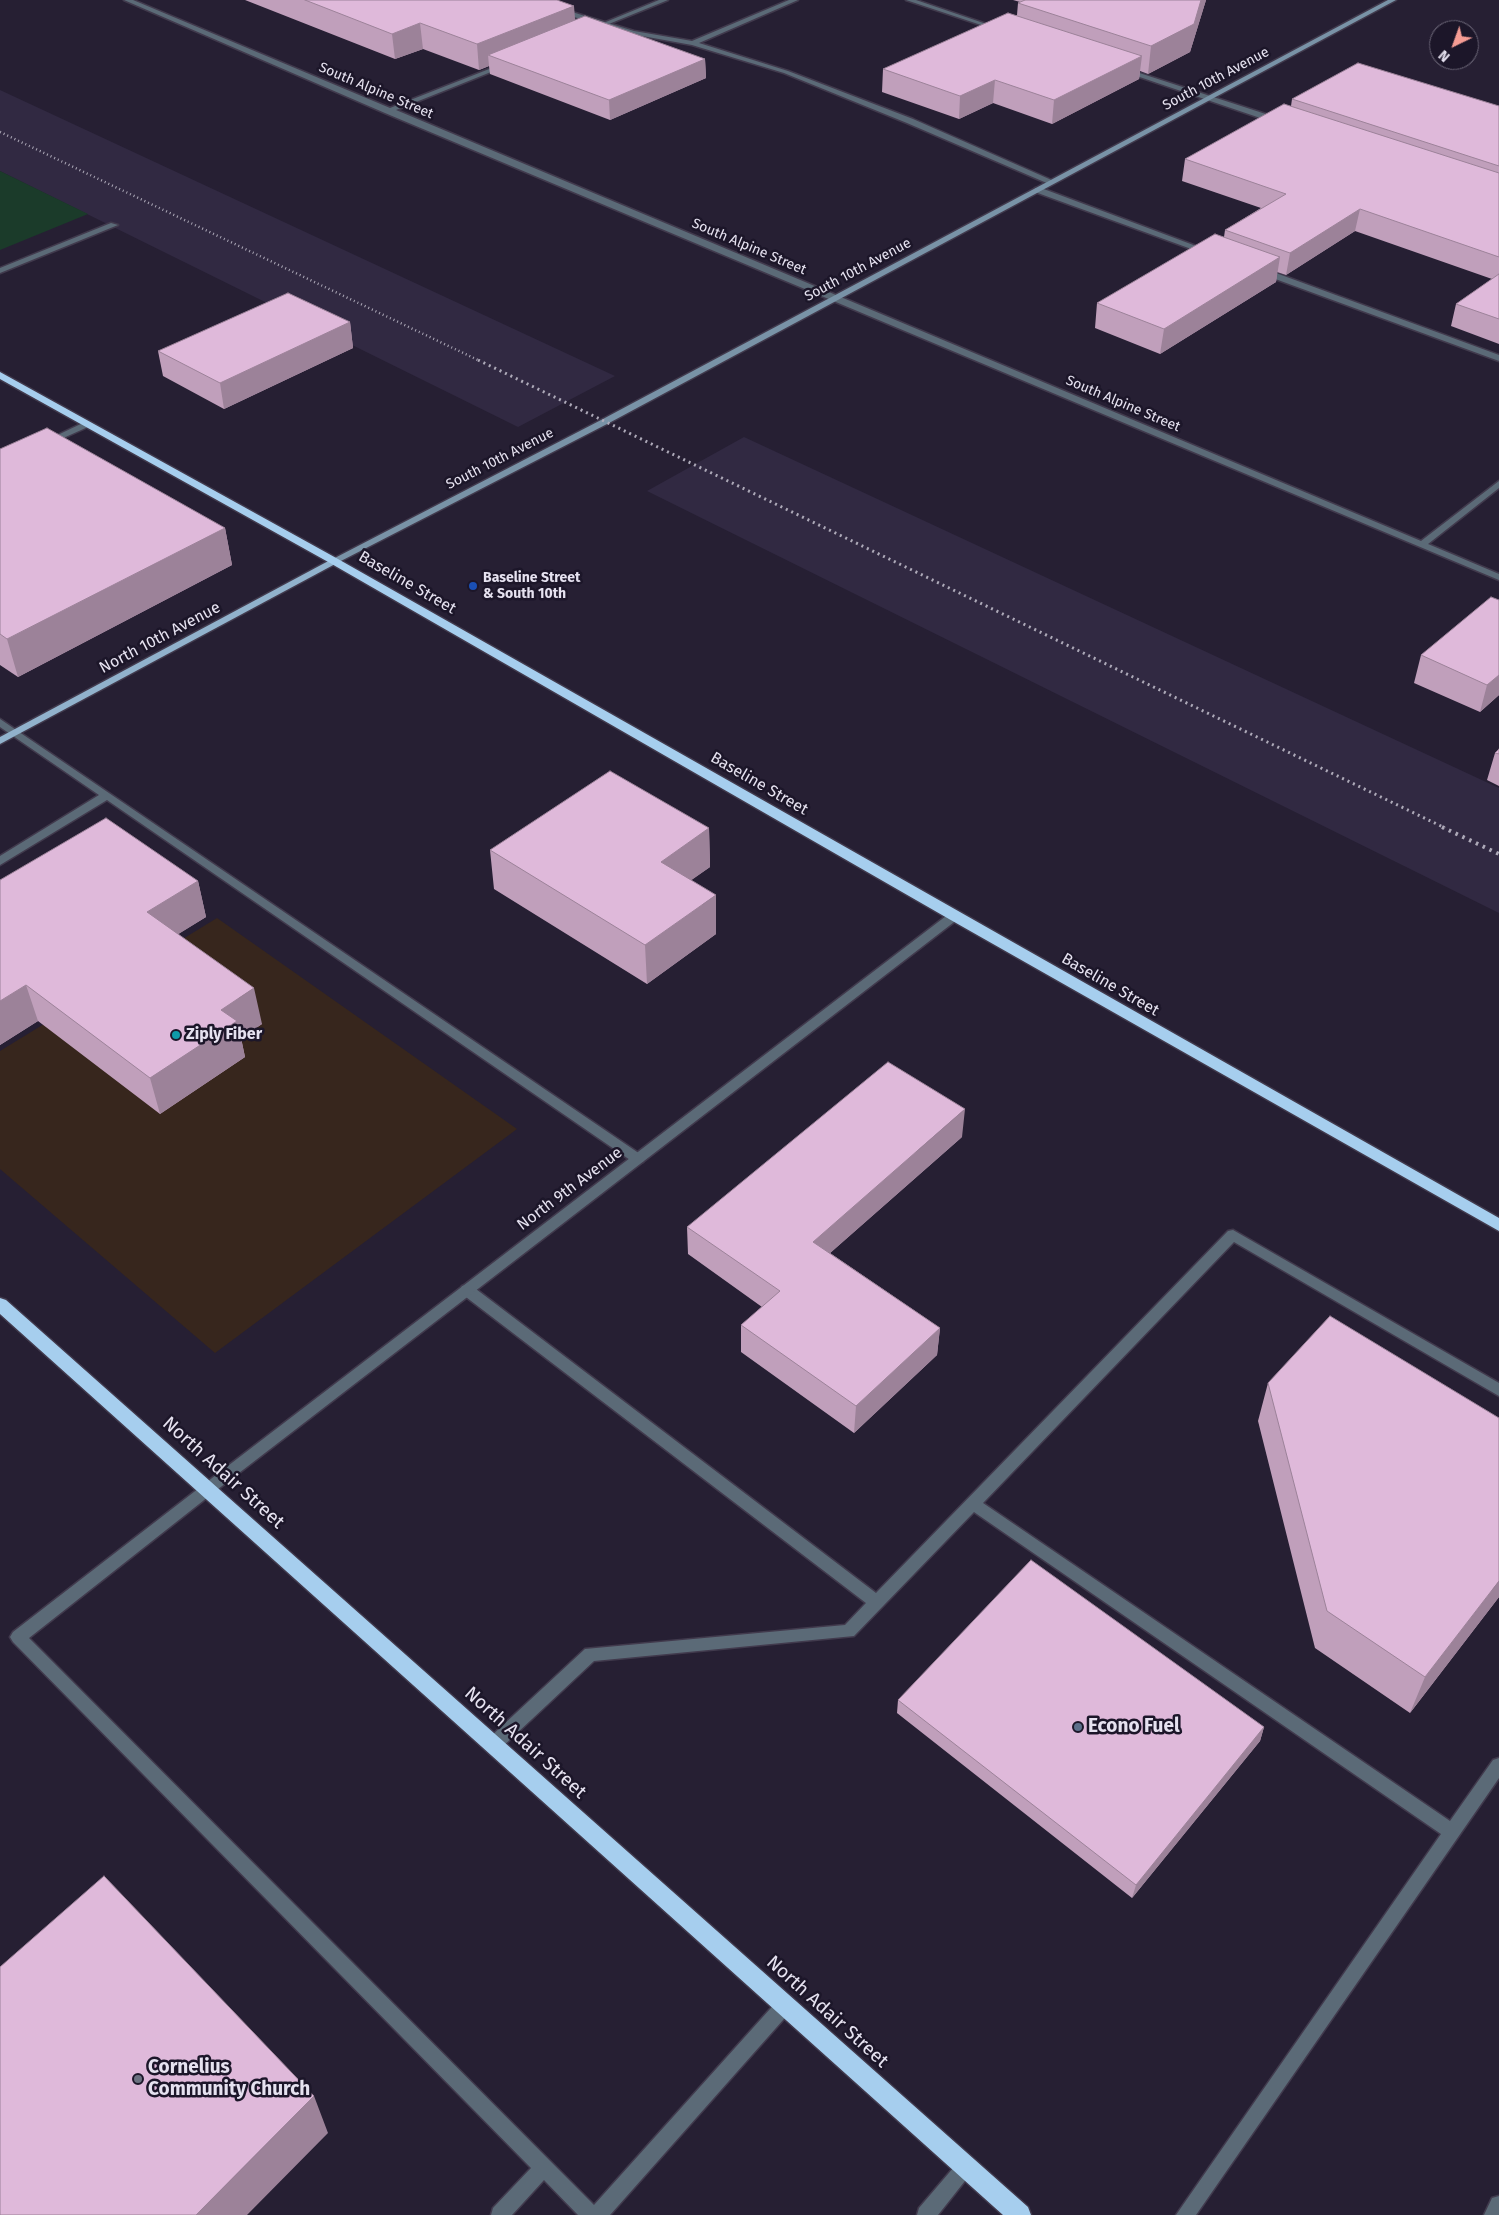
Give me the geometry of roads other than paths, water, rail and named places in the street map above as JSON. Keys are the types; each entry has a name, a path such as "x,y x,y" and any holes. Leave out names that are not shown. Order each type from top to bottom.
{"highway":[{"name":"Baseline Street","path":"2,378 334,561 1499,1225"},
{"name":"North Adair Street","path":"0,1304 1020,2215"}],"main road":[{"name":"South 10th Avenue","path":"334,561 597,425 1394,0"},
{"name":"North 10th Avenue","path":"0,741 334,561"}],"street":[{"name":"South Alpine Street","path":"127,0 1499,577"},
{"path":"528,0 633,33 693,43 786,72 910,120 1052,182"},
{"path":"587,31 665,0"},
{"path":"693,43 795,0"},
{"path":"908,0 1003,31"},
{"path":"388,111 514,60"},
{"path":"1116,68 1284,123"},
{"path":"1038,190 1213,254"},
{"path":"0,271 114,225"},
{"path":"1250,267 1499,358"},
{"path":"34,448 87,424"},
{"path":"1421,545 1499,484"},
{"path":"0,722 638,1159"},
{"path":"0,861 107,795"},
{"name":"North 9th Avenue","path":"544,2168 18,1637 954,916"},
{"path":"494,1744 590,1654 849,1631 1233,1235 1499,1390"},
{"path":"467,1290 877,1603"},
{"path":"972,1503 1452,1832"},
{"path":"1185,2215 1499,1765"},
{"path":"598,2215 785,2005"},
{"path":"926,2215 966,2166"},
{"path":"500,2215 544,2168 591,2215"},
{"path":"1493,2215 1499,2205"}],"railway":[{"path":"0,132 480,361"},
{"path":"478,360 1445,828"},
{"path":"1442,827 1499,854"}],"place":[{"name":"Baseline Street & South 10th","path":"473,586"},
{"name":"Ziply Fiber","path":"176,1035"},
{"name":"Econo Fuel","path":"1078,1727"},
{"name":"Cornelius Community Church","path":"138,2079"}]}
